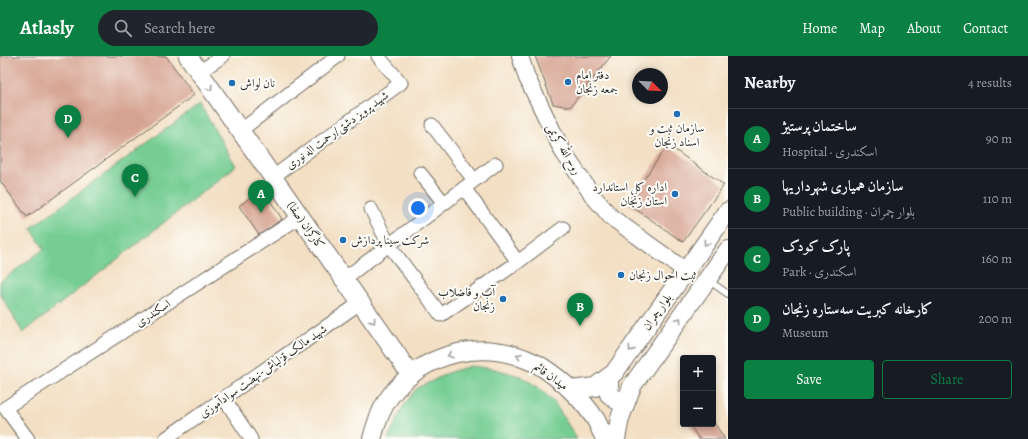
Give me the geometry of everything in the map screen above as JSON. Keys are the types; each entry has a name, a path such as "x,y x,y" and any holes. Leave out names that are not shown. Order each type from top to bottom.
{"main road":[{"name":"کارگران (صفا)","path":"188,56 410,375"},
{"name":"بلوار چمران","path":"572,390 595,387 614,374 728,211"},
{"name":"بلوار چمران","path":"616,439 620,418 632,386 728,250"},
{"name":"میدان قائم","path":"372,439 377,419 391,395 410,375 434,360 461,352 488,350 516,355 541,366 572,390 596,420 605,439"},
{"path":"609,377 609,394 616,400 628,399"}],"street":[{"path":"199,72 223,56"},
{"path":"240,130 338,56"},
{"name":"شهید پرویز دشتی/رحمت اله نوری","path":"273,177 401,83 378,56"},
{"name":"روح الله کریمی","path":"520,56 527,78 563,152 593,196 611,217 686,271"},
{"path":"432,125 518,262"},
{"path":"344,279 496,164"},
{"path":"420,173 444,203"},
{"path":"371,209 389,244 441,315 518,262 563,228"},
{"name":"اسکندری","path":"28,439 2,410 300,217"},
{"name":"شهید مالک قزلباش-نهضت سوادآموزی","path":"165,439 360,303"},
{"path":"224,398 251,439"}],"lane":[{"path":"707,280 728,294"}],"green space":[{"path":"200,104 236,166 23,333 0,293 0,282 44,249 31,228"},
{"path":"471,366 495,369 520,376 538,387 554,402 577,439 388,439 404,405 416,389 450,372"}],"building":[{"path":"0,56 166,56 194,95 27,217 0,181"},
{"name":"دفتر امام جمعه زنجان","path":"535,56 611,56 570,107 553,104"},
{"name":"اداره کل استاندارد استان زنجان","path":"668,145 724,185 683,242 627,203"},
{"path":"262,188 282,219 259,235 239,206"},
{"path":"716,426 725,439 699,439 691,427 716,427"}],"place":[{"name":"دفتر امام جمعه زنجان","path":"568,82"},
{"name":"نان لواش","path":"232,83"},
{"name":"سازمان ثبت و اسناد زنجان","path":"677,114"},
{"name":"کارخانه کبریت سه‌ستاره زنجان","path":"68,138"},
{"name":"اداره کل استاندارد استان زنجان","path":"675,194"},
{"name":"پارک کودک","path":"135,197"},
{"name":"ساختمان پرستیژ","path":"261,213"},
{"name":"شرکت سینا پردازش","path":"343,240"},
{"name":"ثبت احوال زنجان","path":"621,275"},
{"name":"آب و فاضلاب زنجان","path":"503,299"},
{"name":"سازمان همیاری شهرداریها","path":"580,326"}]}
